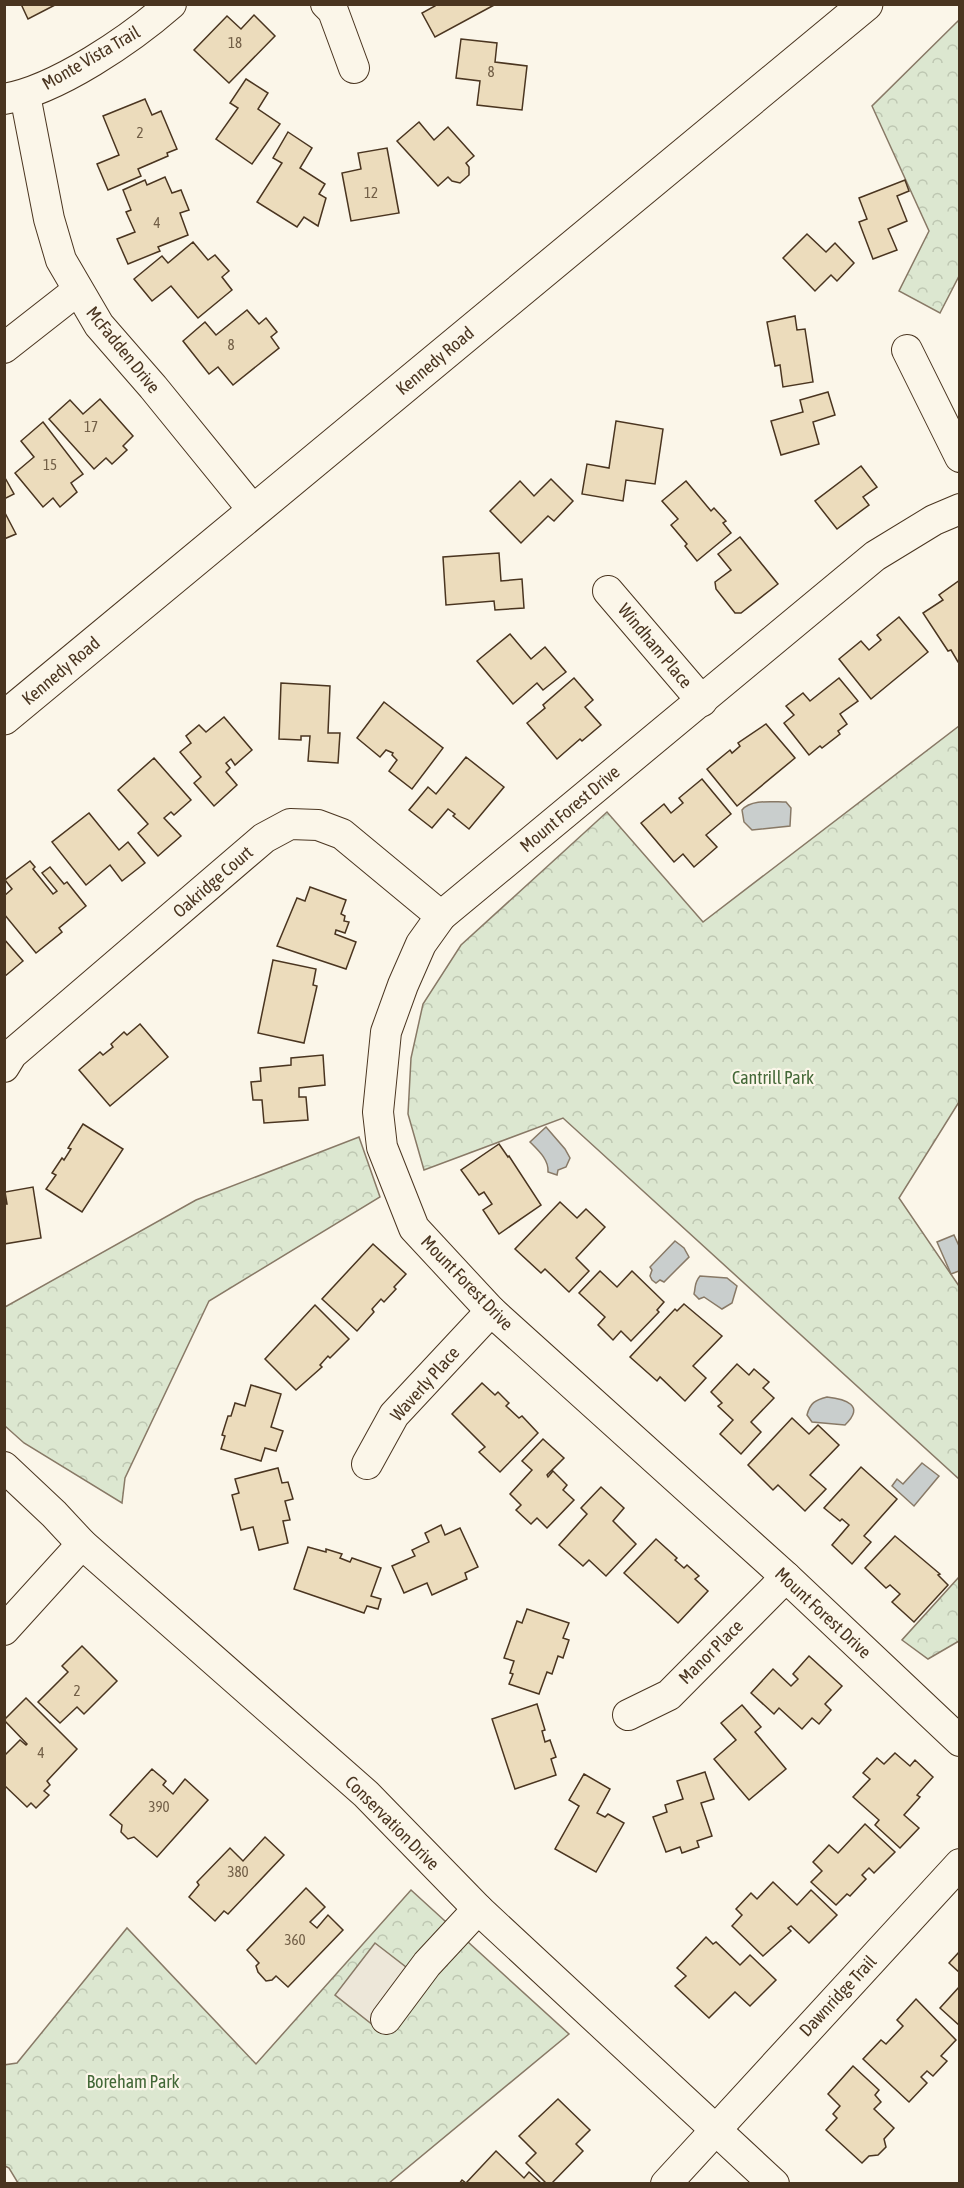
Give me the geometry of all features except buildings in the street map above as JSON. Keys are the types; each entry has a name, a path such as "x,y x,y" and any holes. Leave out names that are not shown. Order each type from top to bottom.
{"main road":[{"name":"Kennedy Road","path":"4,718 866,4"}],"street":[{"name":"Monte Vista Trail","path":"15,97 85,65 132,36 171,4"},
{"path":"326,4 333,11 354,68"},
{"name":"McFadden Drive","path":"15,97 61,260 78,290 99,325 254,510"},
{"path":"4,348 78,290"},
{"path":"907,350 960,457"},
{"name":"Mount Forest Drive","path":"960,509 934,520 875,556 441,916 421,945 386,1032 378,1112 382,1147 414,1228 491,1311 786,1577 960,1741"},
{"name":"Windham Place","path":"608,591 702,701"},
{"name":"Oakridge Court","path":"4,1067 12,1054 264,838 290,824 318,825 342,834 441,916"},
{"name":"Waverly Place","path":"367,1464 394,1414 491,1311"},
{"name":"Conservation Drive","path":"4,1467 82,1544 366,1794 478,1909 774,2184"},
{"path":"4,1630 82,1544"},
{"name":"Manor Place","path":"628,1715 669,1695 786,1577"},
{"name":"Dawnridge Trail","path":"666,2184 960,1864"},
{"path":"386,2019 427,1964 478,1909"}],"green space":[{"path":"959,20 959,276 940,313 899,291 929,231 872,106"},
{"name":"Cantrill Park","path":"959,726 959,1102 899,1198 959,1286 959,1479 563,1118 424,1170 408,1114 411,1058 423,1004 461,945 607,812 703,922"},
{"path":"359,1137 380,1197 209,1301 125,1478 122,1503 24,1443 5,1426 5,1307 196,1200"},
{"path":"959,1577 959,1641 928,1659 902,1640"},
{"name":"Boreham Park","path":"411,1890 569,2034 389,2183 18,2183 9,2168 5,2166 4,2065 17,2063 127,1928 256,2064"}],"shaded area":[{"path":"762,802 786,802 791,808 790,826 752,830 744,822 742,810 746,806"},
{"path":"546,1127 570,1158 566,1167 558,1170 557,1175 548,1172 545,1160 530,1142"},
{"path":"954,1235 959,1246 959,1271 951,1274 937,1242"},
{"path":"675,1241 684,1248 689,1257 664,1282 660,1280 656,1283 650,1276 652,1270 650,1267"},
{"path":"700,1276 727,1278 737,1286 732,1303 722,1309 704,1297 699,1299 694,1294"},
{"path":"827,1397 851,1404 854,1412 845,1425 812,1422 807,1415 814,1403"},
{"path":"922,1463 939,1476 914,1506 892,1486 897,1479 903,1484"},
{"path":"375,1943 424,1981 383,2033 335,1995"}]}
